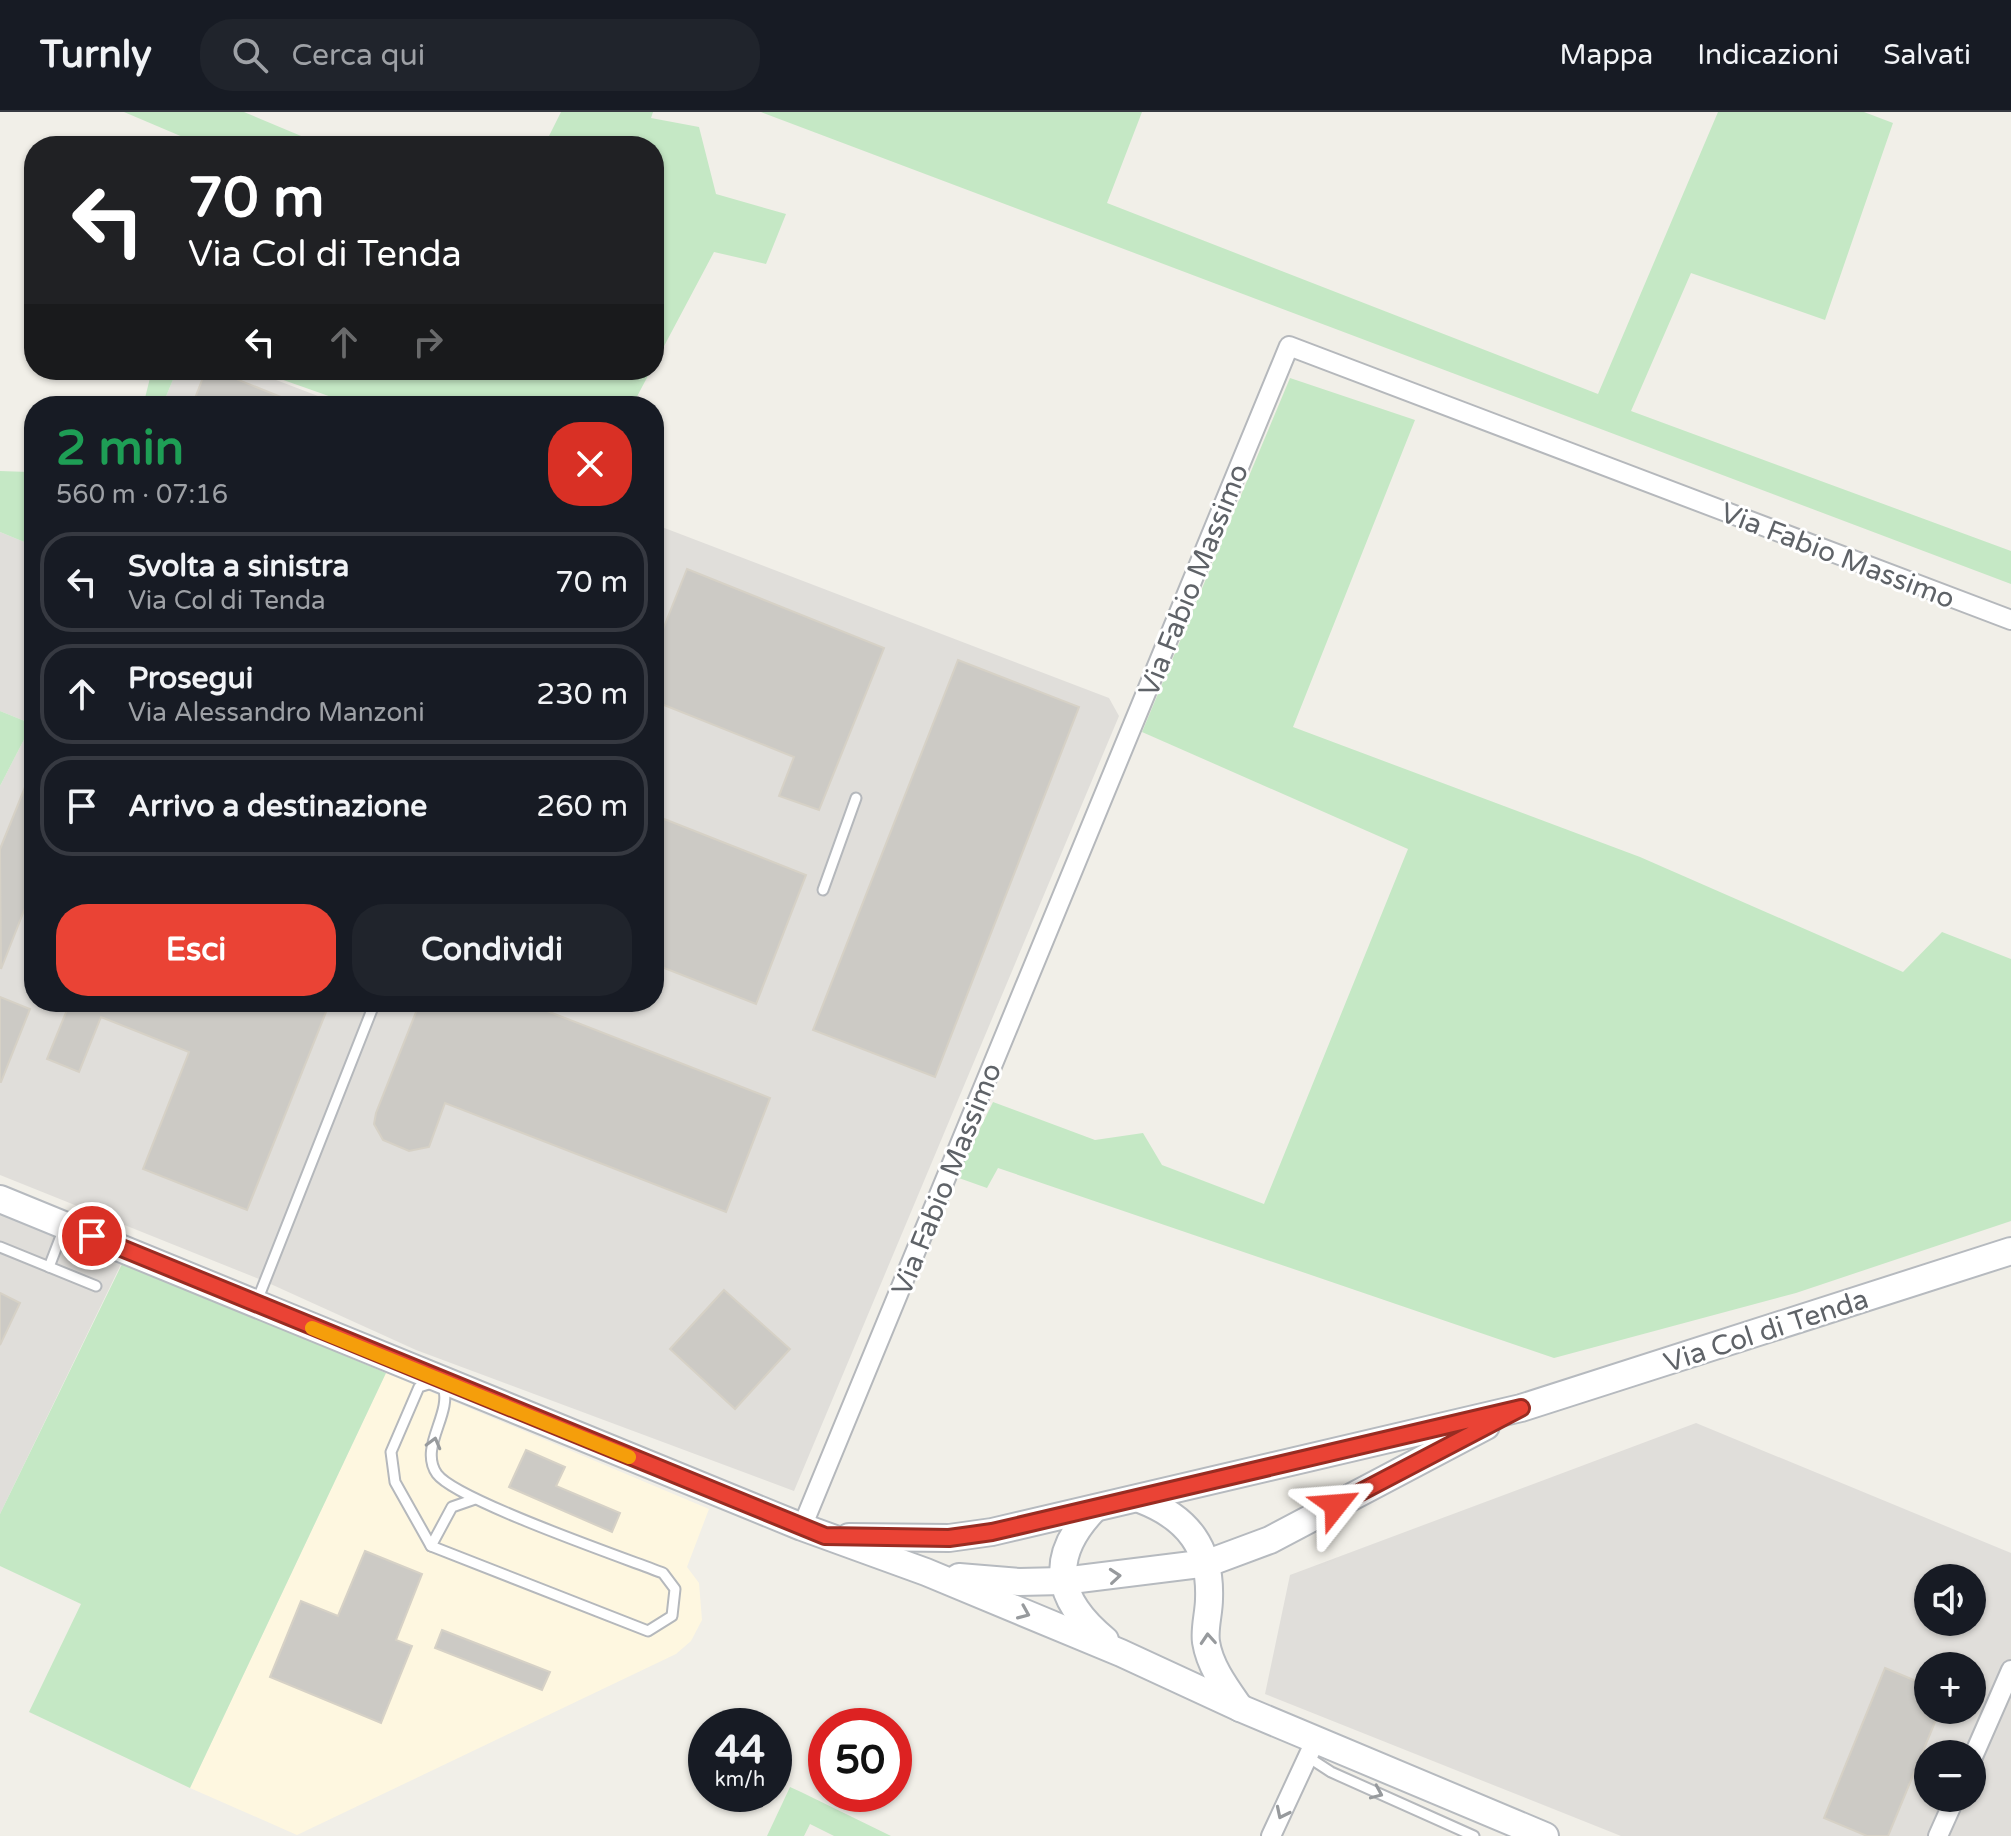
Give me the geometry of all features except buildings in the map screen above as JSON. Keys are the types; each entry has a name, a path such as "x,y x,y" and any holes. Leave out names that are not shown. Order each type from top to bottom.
{"main road":[{"path":"0,1199 814,1532 926,1572 1121,1653 1240,1708 1312,1748 1504,1826 1545,1836"},
{"name":"Via Col di Tenda","path":"814,1532 949,1538 992,1532 1142,1500 1521,1408 2011,1251"},
{"name":"Via Col di Tenda","path":"926,1572 981,1580 1063,1581 1208,1563 1270,1540 1521,1408"},
{"path":"1142,1500 1182,1521 1200,1543 1208,1563 1206,1640 1212,1663 1240,1708"},
{"path":"1094,1509 1076,1527 1066,1548 1063,1581 1070,1604 1084,1623 1121,1653"}],"street":[{"name":"Via Fabio Massimo","path":"814,1532 1289,346 2011,620"},
{"path":"1980,1740 2011,1670"},
{"path":"1271,1836 1312,1748"},
{"path":"1938,1836 1949,1812"}],"lane":[{"path":"823,890 856,798"},
{"path":"255,1305 371,1012"},
{"path":"49,1267 65,1225"},
{"path":"0,1247 96,1286"},
{"path":"440,1380 447,1399 430,1455 438,1475 475,1499 663,1573 675,1589 672,1616 648,1631 431,1546 395,1482 391,1452 419,1387 440,1380"},
{"path":"431,1546 452,1507 475,1499"},
{"path":"1312,1748 1331,1772 1474,1836"}],"shaded area":[{"path":"173,380 276,380 318,396 166,396"},
{"path":"664,528 1109,698 1119,716 794,1491 416,1350 264,1281 0,1175 0,786 24,740 24,1012 664,1012"},
{"path":"0,532 24,542 24,721 0,711"},
{"path":"0,1211 122,1262 0,1514"},
{"path":"386,1373 709,1509 687,1567 699,1583 702,1620 691,1641 676,1654 297,1835 190,1788"},
{"path":"1696,1423 2011,1553 2011,1836 1621,1836 1265,1694 1290,1575"}],"green space":[{"path":"124,112 244,112 301,136 180,136"},
{"path":"561,112 653,112 651,118 699,127 716,194 786,214 766,264 714,252 664,346 664,136 549,136"},
{"path":"761,112 1142,112 1107,203 1598,394 1718,112 1864,112 1893,123 1825,320 1691,273 1631,411 2011,551 2011,584"},
{"path":"1290,378 1415,420 1293,727 1640,857 1903,972 1942,932 2011,959 2011,1221 1796,1293 1554,1358 998,1168 987,1188 956,1177 993,1102 1095,1140 1143,1133 1162,1165 1264,1204 1408,849 1142,732"},
{"path":"150,380 173,380 166,396 146,396"},
{"path":"283,380 646,380 637,396 329,396"},
{"path":"0,471 24,472 24,542 0,532"},
{"path":"0,711 24,721 24,740 0,786"},
{"path":"123,1262 386,1373 190,1788 29,1712 81,1604 0,1566 0,1514"},
{"path":"792,1788 808,1796 808,1812 842,1812 891,1836 834,1836 810,1824 804,1836 767,1836 778,1812 792,1812"}],"slow traffic":[{"path":"312,1328 629,1457"}],"route":[{"path":"92,1236 825,1536 949,1538 992,1532 1142,1500 1521,1408 1336,1505"}]}
